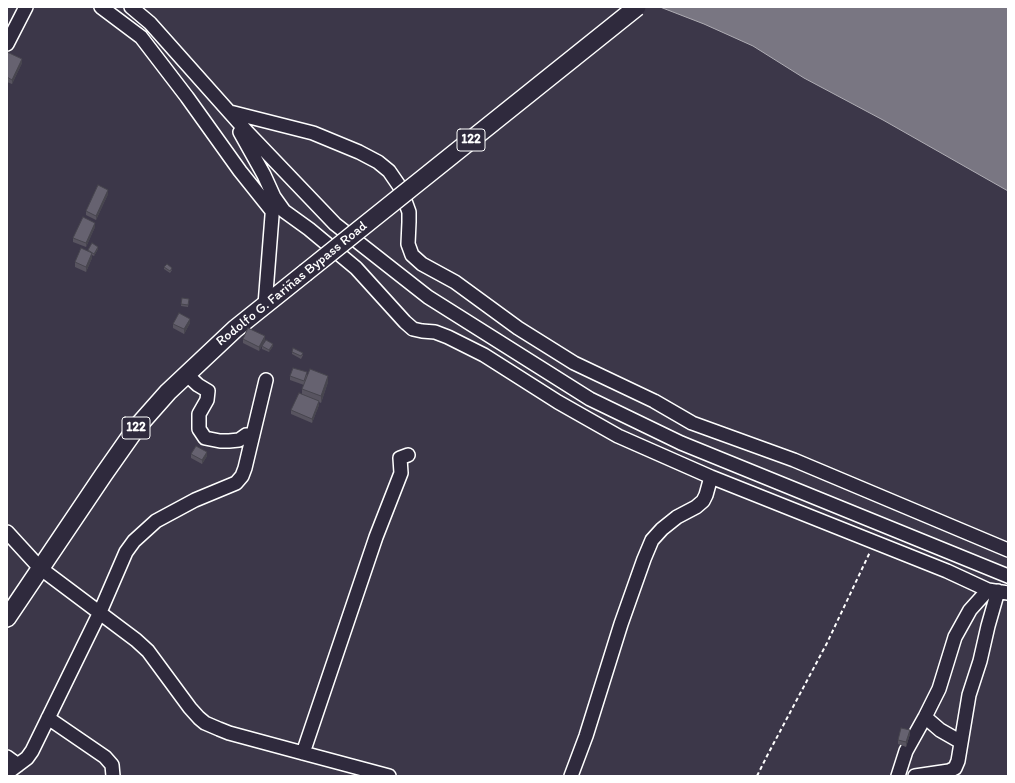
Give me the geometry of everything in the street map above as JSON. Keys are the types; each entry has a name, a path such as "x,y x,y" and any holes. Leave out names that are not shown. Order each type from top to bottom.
{"main road":[{"name":"Rodolfo G. Fariñas Bypass Road","path":"7,618 137,427 186,374 236,329 304,273 637,7"}],"street":[{"path":"7,44 26,7"},
{"path":"101,7 141,37 187,97 240,171 272,211"},
{"path":"131,7 150,23 248,133 335,224 428,297 590,399 681,443 1008,576"},
{"path":"230,112 264,175 274,197 284,211 309,229 356,268 413,329 435,332 484,355 558,402 618,436 710,477 998,591"},
{"path":"230,112 313,133 359,152 378,162 389,171 400,187 409,212 408,244 412,255 422,264 455,282 518,328 574,363 654,401 692,423 794,460 1008,550"},
{"path":"265,305 274,197"},
{"path":"186,374 198,385 208,391 207,400 199,414 199,428 205,438 229,441 239,440 246,435 253,435"},
{"path":"7,775 11,770 27,758 32,751 100,612 126,552 134,541 142,532 156,521 196,500 236,482 242,476 266,380"},
{"path":"303,753 376,537 401,473 400,458 408,455"},
{"path":"572,776 621,624 652,540 662,528 703,501 710,477"},
{"path":"7,532 40,568 100,612 148,650 190,708 205,722 224,731 389,776"},
{"path":"898,776 906,751 939,688 955,637 970,610 998,591"},
{"path":"914,776 949,772 958,762 969,695 980,661 998,591"},
{"path":"925,717 940,730 961,742"},
{"path":"48,718 105,757 112,765 114,776"},
{"path":"7,757 18,765"}],"path":[{"path":"758,776 768,754 827,643 875,542"}],"shaded area":[{"path":"660,7 1008,7 1008,191 883,120 804,78 753,46 704,24"}],"building":[{"path":"7,52 22,59 12,80 7,77"},
{"path":"98,185 108,190 96,216 86,211"},
{"path":"83,217 95,223 86,243 73,238"},
{"path":"92,243 98,247 94,254 88,250"},
{"path":"81,248 92,253 86,267 75,262"},
{"path":"167,264 172,268 170,271 164,267"},
{"path":"182,298 189,299 188,305 181,304"},
{"path":"179,313 190,319 184,329 173,324"},
{"path":"248,328 265,336 259,347 243,339"},
{"path":"266,340 273,344 269,350 262,346"},
{"path":"293,348 303,353 301,356 292,352"},
{"path":"293,368 307,372 304,381 290,376"},
{"path":"310,369 328,376 321,396 302,389"},
{"path":"299,393 319,401 312,419 291,410"},
{"path":"196,446 207,452 202,460 191,454"},
{"path":"901,728 910,730 906,742 898,740"}]}
